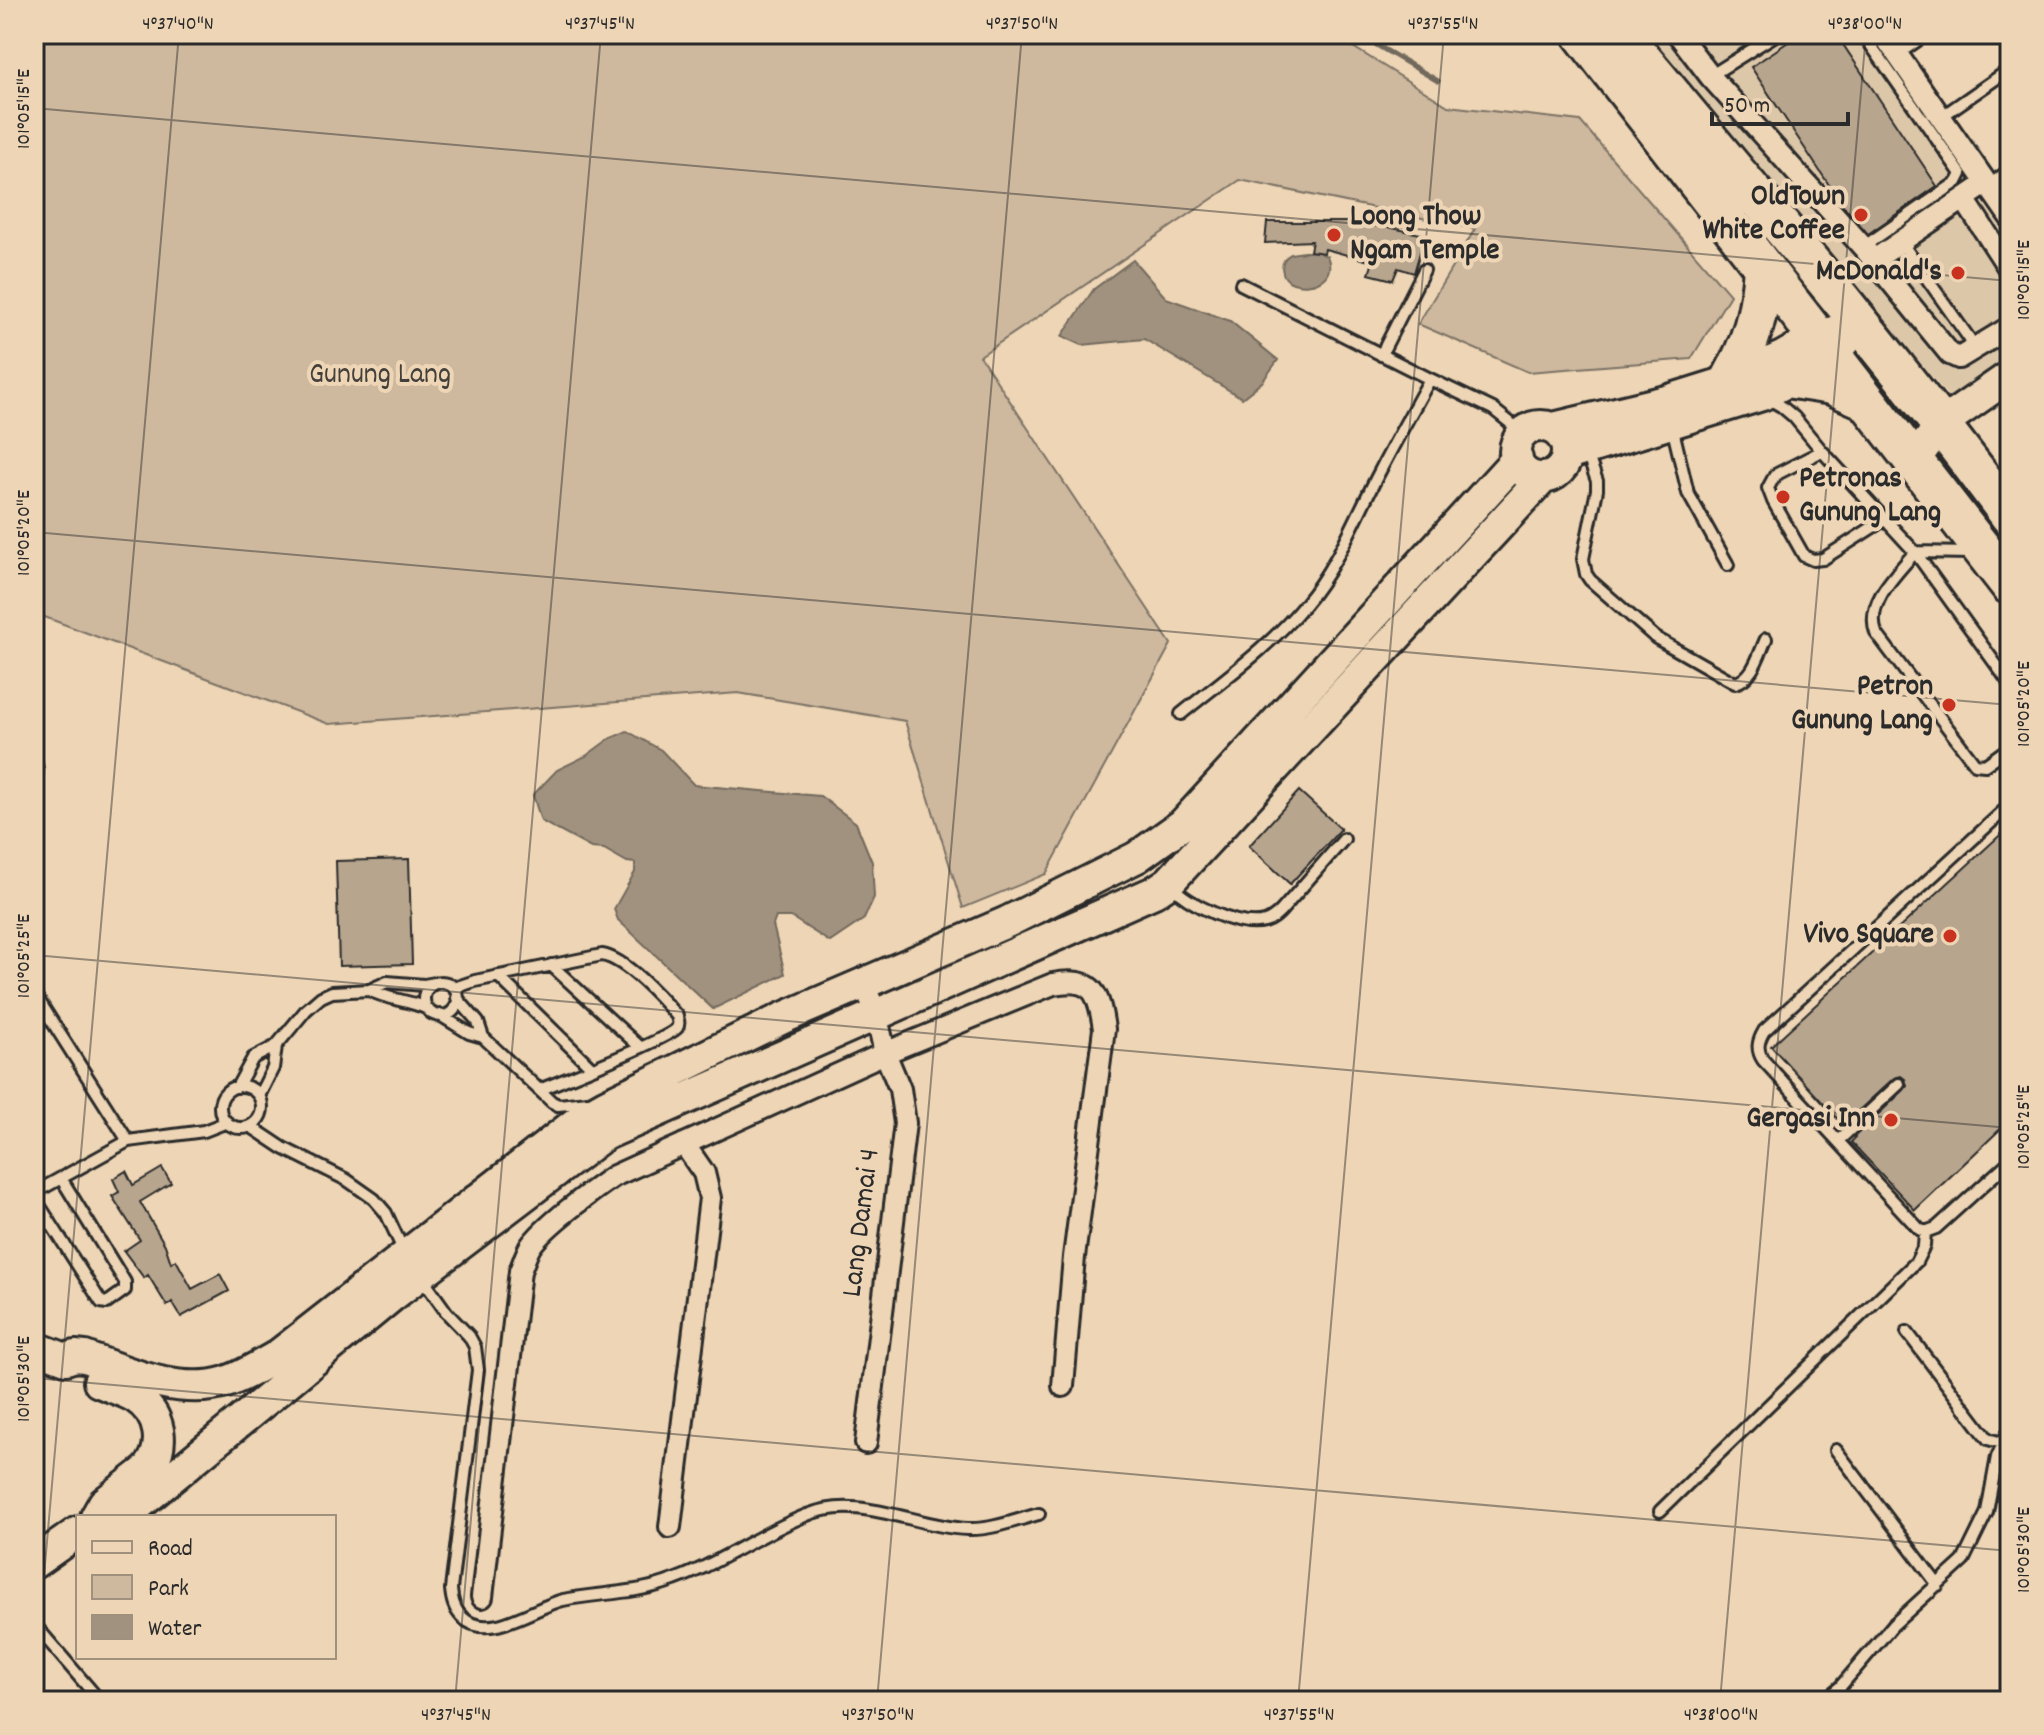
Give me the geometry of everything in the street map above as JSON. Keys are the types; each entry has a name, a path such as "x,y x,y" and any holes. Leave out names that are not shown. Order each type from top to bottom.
{"highway":[{"path":"1582,34 2010,585"},
{"path":"1621,34 1860,323 2010,516"},
{"path":"1763,267 1761,300 1745,354 1762,385 1815,381 1864,399"}],"street":[{"path":"1678,34 1710,76 1869,254 1950,354 1959,358 2010,327"},
{"path":"1918,34 1889,42 2010,217"},
{"path":"1869,254 1901,242 1964,199 2010,176"},
{"path":"1964,199 2010,270"},
{"path":"34,1347 66,1359 85,1357 160,1382 190,1385 223,1383 277,1356 604,1135 1154,892 1169,882 1543,478 1556,473 1576,452 1672,424 1762,385 1860,323"},
{"path":"120,1515 141,1503 582,1118 769,1025 1007,922 1137,857 1183,824 1531,440 1666,401 1762,385 1784,356 1824,347"},
{"path":"1914,461 2010,376"},
{"path":"1947,432 2010,398"},
{"path":"1531,440 1564,439 1567,446 1576,452"},
{"path":"1531,440 1520,467 1534,477 1543,478"},
{"path":"482,1597 520,1271 531,1247 549,1228 614,1176 885,1053 1053,984 1071,980 1087,985 1100,1001 1104,1029 1074,1257 1063,1386"},
{"name":"Lang Damai 4","path":"864,984 876,1013 885,1053 900,1089 905,1123 866,1443"},
{"path":"670,1527 710,1198 704,1173 684,1144"},
{"path":"66,1359 78,1375 118,1389 146,1405 153,1415 160,1437 153,1464 104,1503 97,1515"},
{"path":"34,1563 76,1533"}],"lane":[{"path":"1710,76 1777,34"},
{"path":"1863,34 1961,174 1957,182 1869,254"},
{"path":"1941,117 2010,69"},
{"path":"1901,242 1976,348"},
{"path":"1381,355 1424,270"},
{"path":"1241,284 1493,409 1531,440"},
{"path":"1181,714 1257,654 1308,601 1339,554 1379,471 1430,379"},
{"path":"1762,385 1915,552 2010,684"},
{"path":"1672,424 1688,493 1728,565"},
{"path":"1822,451 1775,475 1768,488 1804,556 1813,560 1823,559 1884,520"},
{"path":"1576,452 1597,481 1583,559 1590,580 1656,638 1735,683 1747,677 1766,639"},
{"path":"1915,552 1985,553"},
{"path":"1915,552 1878,599 1873,614 1876,633 1975,764 1985,765 2010,747"},
{"path":"34,754 37,769 34,794"},
{"path":"2010,805 1764,1031 1758,1045 1763,1060 1925,1232 1936,1228 2010,1161"},
{"path":"1169,882 1179,894 1220,915 1249,923 1265,922 1281,911 1344,839"},
{"path":"455,993 498,976 602,955 626,966 676,1014 679,1022 675,1030 539,1090"},
{"path":"551,965 640,1047"},
{"path":"498,976 591,1067"},
{"path":"237,1087 253,1058 276,1046 306,1010 332,992 369,990 387,982 424,985 445,982 478,1022 483,1037"},
{"path":"428,1009 425,996 435,983"},
{"path":"369,990 385,998 418,1004 469,1033 483,1037 558,1105 597,1101 605,1105"},
{"path":"34,993 128,1141"},
{"path":"440,1015 453,1010 455,993"},
{"path":"259,1096 273,1068 276,1046"},
{"path":"1838,1141 1899,1084"},
{"path":"250,1126 260,1115 262,1105 259,1096 251,1089 237,1087 228,1091 222,1099 221,1114 227,1122 235,1127 250,1126 283,1148 347,1180 374,1199 386,1213 413,1265 475,1347 478,1370 451,1589 455,1607 470,1623 477,1626 494,1625 565,1600 663,1584 822,1510 844,1507 865,1509 972,1529 1039,1514"},
{"path":"61,1178 125,1282 125,1290 107,1303 101,1302 34,1195 61,1178 128,1141 204,1131 227,1122"},
{"path":"1660,1511 1916,1262 1924,1246 1925,1232"},
{"path":"1907,1332 1988,1439 2002,1443"},
{"path":"1823,1701 1840,1687 1893,1625 1963,1561 1987,1512 1997,1457 2010,1428"},
{"path":"1836,1450 1938,1585"},
{"path":"34,1624 100,1701"}],"shaded area":[{"path":"1651,34 1863,34 2010,241 2010,356 1950,398 1690,89"}],"green space":[{"name":"Gunung Lang","path":"34,34 1332,34 1448,106 1580,121 1730,295 1691,359 1528,372 1418,324 1475,229 1240,180 980,356 1171,644 1046,874 963,908 905,721 738,693 329,724 34,613"}],"water":[{"path":"1304,252 1327,256 1329,271 1315,283 1300,285 1285,278 1282,265 1291,254"},
{"path":"1133,260 1166,298 1230,321 1278,360 1262,382 1242,398 1144,339 1082,345 1062,336 1094,289"},
{"path":"627,731 661,750 694,785 820,796 856,823 872,862 874,897 864,919 830,942 791,917 776,917 773,925 785,974 713,1009 618,920 614,909 635,872 635,863 604,849 591,848 541,821 533,795 557,770"}],"building":[{"path":"1800,34 1836,34 1937,186 1868,234 1841,203 1751,67"},
{"path":"1267,222 1364,222 1425,235 1414,273 1398,268 1393,280 1369,274 1373,262 1325,249 1324,253 1310,251 1312,241 1265,243"},
{"path":"1299,791 1341,829 1290,884 1249,846"},
{"name":"Vivo Square","path":"2010,826 2010,1120 1915,1210 1851,1142 1904,1090 1907,1086 1905,1079 1901,1076 1894,1078 1843,1125 1771,1046"},
{"path":"409,859 412,964 339,966 336,861"},
{"path":"162,1168 171,1183 140,1202 165,1245 171,1263 176,1260 192,1289 220,1274 229,1291 181,1317 172,1302 167,1306 148,1275 144,1278 124,1251 140,1240 112,1196 119,1192 113,1179 126,1171 133,1185"}],"waterway":[{"path":"1358,34 1438,81"}],"place":[{"name":"OldTown White Coffee","path":"1861,215"},
{"name":"Loong Thow Ngam Temple","path":"1334,235"},
{"name":"McDonald's","path":"1958,273"},
{"name":"Petronas Gunung Lang","path":"1783,497"},
{"name":"Petron Gunung Lang","path":"1949,705"},
{"name":"Vivo Square","path":"1950,936"},
{"name":"Gergasi Inn","path":"1891,1120"}]}
